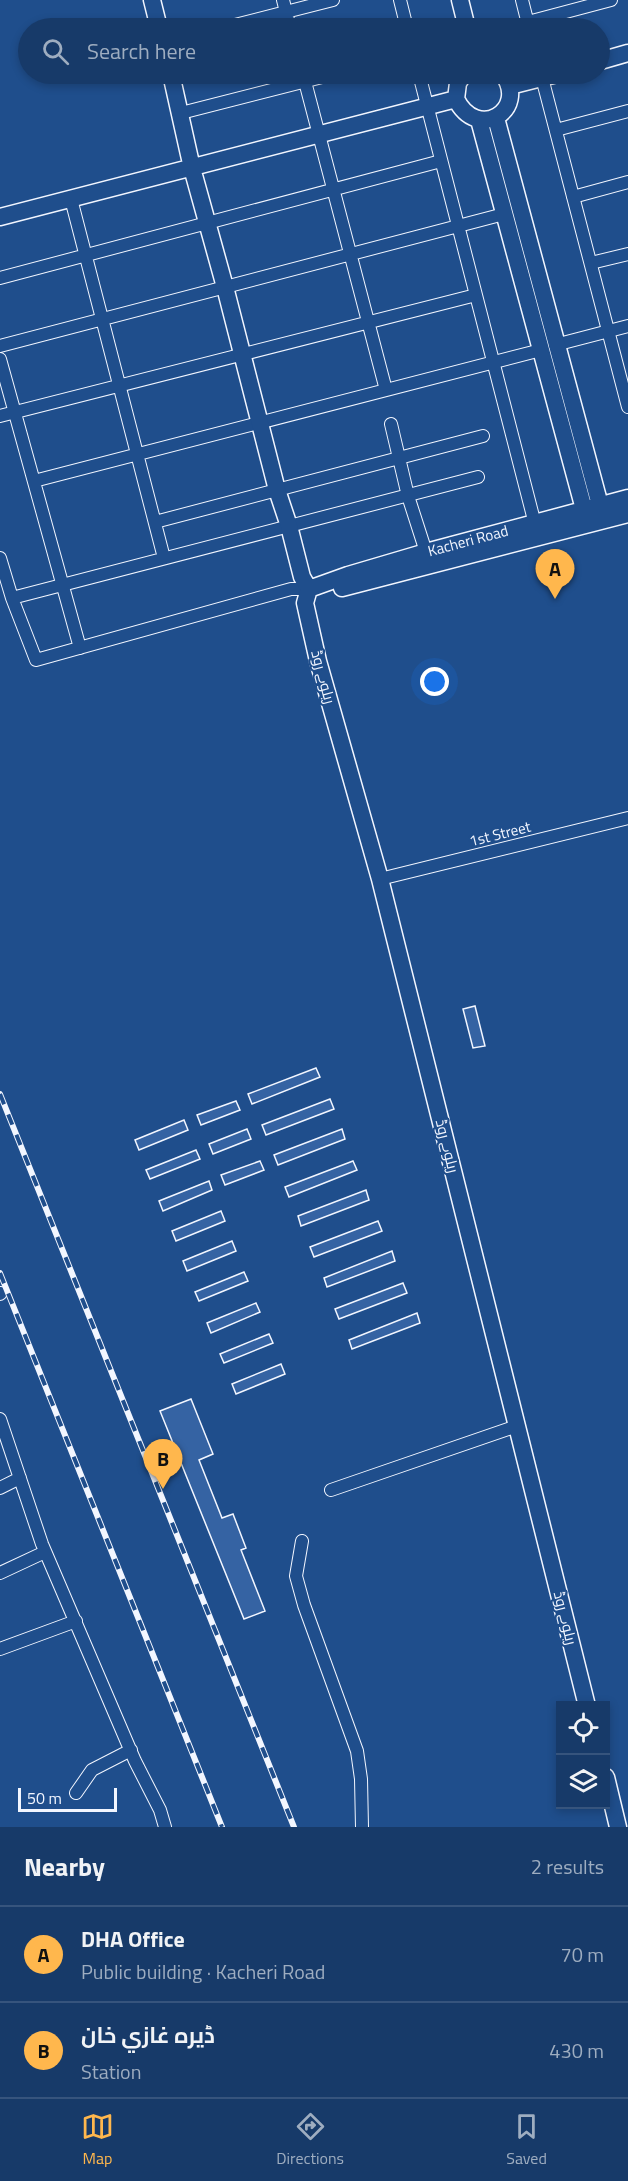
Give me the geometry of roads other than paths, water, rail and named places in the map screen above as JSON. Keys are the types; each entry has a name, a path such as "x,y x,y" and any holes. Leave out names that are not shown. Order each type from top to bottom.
{"street":[{"path":"152,0 156,18"},
{"path":"251,18 284,6 333,0"},
{"path":"400,0 404,18"},
{"path":"460,0 464,18"},
{"path":"522,0 527,18"},
{"path":"552,18 611,0"},
{"path":"610,59 628,53"},
{"path":"174,84 192,168 225,287 276,490 289,526 302,577 309,589"},
{"path":"181,113 280,84"},
{"path":"306,84 386,390"},
{"path":"421,84 535,524"},
{"path":"458,84 456,99 466,114 487,119 507,108 510,99 508,84"},
{"path":"548,84 556,130 627,401"},
{"path":"0,217 456,99"},
{"path":"556,130 628,111"},
{"path":"487,119 504,214 548,348"},
{"path":"487,119 594,515"},
{"path":"0,278 441,161"},
{"path":"573,197 628,182"},
{"path":"72,199 164,558"},
{"path":"0,346 504,214"},
{"path":"591,263 628,254"},
{"path":"0,416 476,295"},
{"path":"34,481 628,326"},
{"path":"0,359 80,648"},
{"path":"391,424 408,496 426,552"},
{"path":"155,522 483,436"},
{"path":"0,558 12,598 478,477"},
{"name":"Kacheri Road","path":"12,598 36,660 291,589 328,592 594,515 628,498"},
{"name":"Kacheri Road","path":"309,589 337,578 426,552 535,524 594,515 628,514"},
{"name":"ریلوے روڈ","path":"309,589 305,603 313,642 380,879 587,1701"},
{"name":"1st Street","path":"380,879 628,818"},
{"path":"331,1490 517,1426"},
{"path":"1,1427 45,1552 131,1750 160,1810 165,1827"},
{"path":"0,1488 20,1478"},
{"path":"303,1541 296,1576 304,1605 357,1751 361,1779 362,1827"},
{"path":"0,1573 45,1552"},
{"path":"0,1649 76,1622"},
{"path":"76,1793 92,1770 131,1750"},
{"path":"610,1794 618,1827"}],"railway":[{"path":"0,1094 294,1827"},
{"path":"0,1273 222,1827"}],"place":[{"name":"DHA Office","path":"555,599"},
{"name":"ڈيره غازي خان","path":"163,1489"}]}
